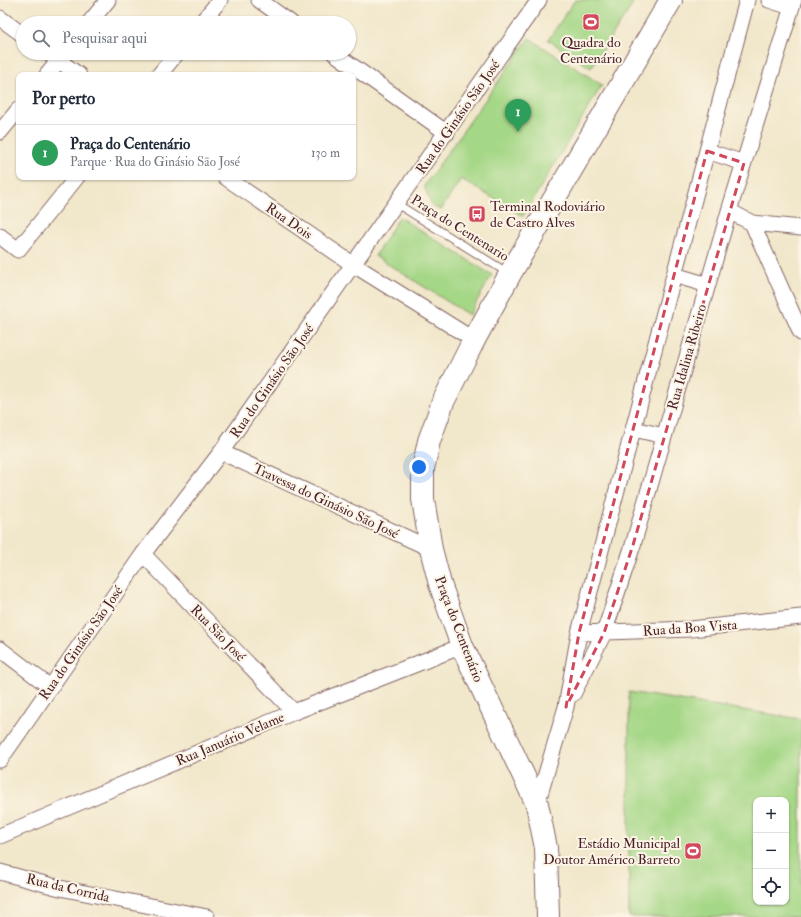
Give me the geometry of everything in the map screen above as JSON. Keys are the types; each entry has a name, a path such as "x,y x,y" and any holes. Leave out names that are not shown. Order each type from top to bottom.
{"main road":[{"name":"Praça do Centenário","path":"548,917 546,848 537,804 462,646 440,584 431,549 423,500 423,469 429,441 443,402 474,340 510,274 671,0"}],"street":[{"path":"95,16 108,0"},
{"path":"207,16 220,0"},
{"path":"259,0 281,16"},
{"name":"Rua do Ginásio São José","path":"0,759 143,554 221,452 354,265 539,0"},
{"name":"Rua Idalina Ribeiro","path":"537,804 566,707 579,634 747,0"},
{"path":"769,0 792,4"},
{"name":"Rua Idalina Ribeiro","path":"566,707 604,633 633,545 729,212 792,4"},
{"path":"0,18 16,30"},
{"path":"49,72 55,60"},
{"path":"62,60 76,72"},
{"path":"161,72 171,60"},
{"path":"344,60 447,133"},
{"path":"0,132 16,113"},
{"path":"707,151 744,164"},
{"path":"0,236 18,250 75,180"},
{"name":"Rua Dois","path":"229,180 354,265"},
{"path":"729,212 752,224 801,228"},
{"path":"752,224 801,333"},
{"path":"354,265 474,340"},
{"path":"674,275 708,285"},
{"path":"634,429 664,436"},
{"name":"Travessa do Ginásio São José","path":"221,452 431,549"},
{"name":"Rua São José","path":"143,554 294,712"},
{"name":"Rua da Boa Vista","path":"579,634 690,629 801,617"},
{"name":"Rua Januário Velame","path":"0,836 294,712 462,646"},
{"path":"0,649 50,688"},
{"name":"Rua da Corrida","path":"0,872 60,888 207,917"}],"lane":[{"name":"Praça do Centenario","path":"397,204 510,274"}],"highlighted area":[{"path":"707,151 744,163 633,545 604,633 566,707 579,633"}],"green space":[{"name":"Quadra do Centenário","path":"575,0 627,0 633,4 591,68 548,40"},
{"path":"529,38 602,85 523,216 461,179 441,210 432,206 424,186"},
{"path":"399,217 492,275 469,315 375,256"},
{"name":"Estádio Municipal Doutor Américo Barreto","path":"629,692 801,719 801,917 629,917"}],"place":[{"name":"Quadra do Centenário","path":"591,22"},
{"name":"Praça do Centenário","path":"518,132"},
{"name":"Terminal Rodoviário de Castro Alves","path":"477,214"},
{"name":"Estádio Municipal Doutor Américo Barreto","path":"693,851"}]}
